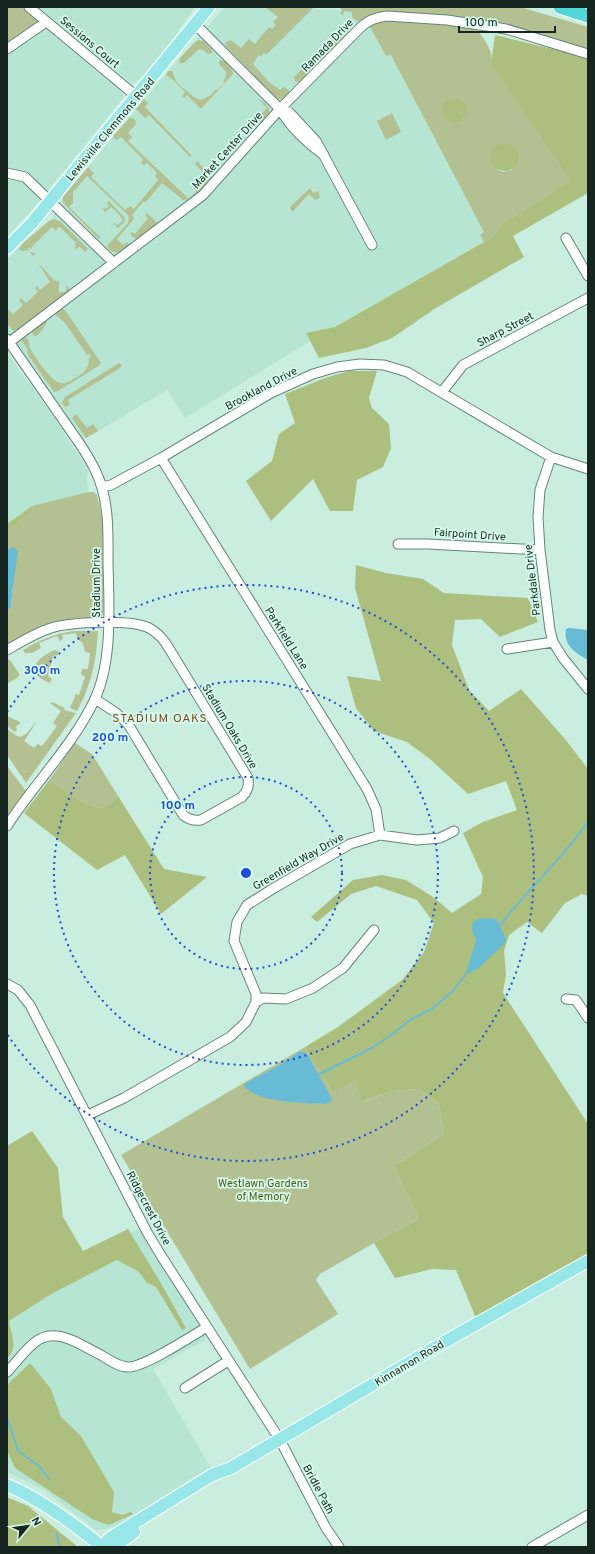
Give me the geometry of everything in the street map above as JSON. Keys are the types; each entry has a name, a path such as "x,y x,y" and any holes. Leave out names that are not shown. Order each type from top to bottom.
{"highway":[{"path":"560,7 588,16"}],"main road":[{"name":"Lewisville Clemmons Road","path":"7,248 32,223 209,7"},
{"name":"Kinnamon Road","path":"102,1547 110,1538 212,1475 231,1468 453,1337 588,1261"},
{"name":"Kinnamon Road","path":"114,1547 127,1536 216,1482 231,1468"},
{"path":"7,1485 52,1510 102,1547"}],"street":[{"name":"Sessions Court","path":"29,7 136,96"},
{"name":"Ramada Drive","path":"280,109 365,24 380,17 395,16 447,20 506,29 588,54"},
{"path":"7,49 46,22"},
{"path":"195,24 280,109 290,112 316,141 372,245"},
{"name":"Market Center Drive","path":"8,342 203,195 280,109"},
{"path":"7,173 25,177 114,263"},
{"path":"566,238 588,276"},
{"name":"Sharp Street","path":"442,392 463,365 588,298"},
{"name":"Stadium Drive","path":"7,826 18,808 68,743 95,699 105,669 108,623 107,521 102,486 92,464 8,342"},
{"name":"Brookland Drive","path":"102,486 111,485 161,458 271,393 312,374 337,367 360,364 384,365 407,372 551,457 588,470"},
{"name":"Parkdale Drive","path":"551,457 540,490 538,517 545,597 553,642 563,658 588,689"},
{"name":"Parkfield Lane","path":"161,458 367,789 376,809 380,835"},
{"name":"Fairpoint Drive","path":"398,544 428,544 540,550"},
{"name":"Stadium Oaks Drive","path":"7,650 33,635 53,627 74,623 135,624 143,626 157,634 164,640 248,778 245,793 242,797 201,820 196,821 187,818 183,815 128,724 115,712 95,699"},
{"path":"507,649 553,642"},
{"name":"Greenfield Way Drive","path":"256,1002 256,994 234,941 237,922 248,905 274,888 350,844 380,835 417,840 440,838 454,831"},
{"path":"88,1115 124,1098 230,1037 246,1022 256,1002 263,998 286,999 312,988 343,968 374,930"},
{"name":"Ridgecrest Drive","path":"7,984 18,990 30,1004 148,1234 280,1440"},
{"path":"566,999 576,1000 588,1018"},
{"path":"7,1372 34,1343 45,1336 54,1335 64,1337 117,1364 130,1368 146,1362 207,1327"},
{"path":"185,1388 228,1361"},
{"name":"Bridle Path","path":"280,1440 326,1528 339,1547"},
{"path":"532,1547 588,1515"}],"shaded area":[{"path":"36,7 195,7 176,35 140,79 130,83"},
{"path":"225,7 282,7 355,11 375,24 491,238 309,342 185,418 167,390 83,440 7,330 7,259 23,243 51,221 64,195 166,74"},
{"path":"45,28 48,28 123,92 124,97 37,204 7,237 7,53"},
{"path":"7,353 51,413 88,469 88,492 32,506 7,524"},
{"path":"140,1228 207,1339 153,1369 212,1470 118,1525 96,1530 44,1490 7,1472 7,1317 75,1258"}],"green space":[{"path":"7,7 23,7 38,20 38,23 7,46"},
{"path":"265,7 314,7 266,55 264,53 261,56 259,55 253,64 269,82 280,90 284,87 289,91 290,95 283,100 277,99 225,45 226,42 231,40 241,48 249,39 255,44 269,27 272,29 276,25 273,22 278,17"},
{"path":"339,7 520,7 588,27 588,49 524,29 465,18 434,15 360,23 352,17 352,12 344,11 343,16 340,13 342,10"},
{"path":"396,19 474,27 489,48 492,63 572,181 503,223 491,238 484,242 480,235 484,232 391,55 386,56 370,27 370,24 377,21","holes":["455,98 464,115 458,121 448,100","504,143 513,145 512,170 503,172 498,170"]},
{"path":"346,28 350,32 322,62 316,55 342,29"},
{"path":"495,35 578,55 588,59 588,193 513,236 524,257 436,308 392,338 366,348 319,358 306,333 335,327 491,238 503,223 571,181 491,63"},
{"path":"199,40 204,41 212,50 212,53 208,54 199,49 184,63 180,63 179,59 194,43"},
{"path":"313,58 320,63 301,83 295,81 294,77"},
{"path":"222,60 226,62 233,74 201,109 187,95 184,98 182,96 185,92 166,75 168,71 172,71 177,83 194,97 201,100 211,95 224,83 223,81 226,77 226,72 219,64 219,61"},
{"path":"454,98 462,102 466,110 462,118 454,122 446,118 442,110 446,102"},
{"path":"144,99 148,103 145,107 192,156 190,157 149,115 145,118 136,109"},
{"path":"259,99 266,104 269,109 268,114 263,121 257,119 267,108"},
{"path":"392,113 401,132 386,140 377,121"},
{"path":"130,117 135,120 136,124 128,133 132,137 128,141 189,199 183,200 162,183 146,202 143,202 132,215 134,218 133,220 117,239 123,245 127,242 130,245 124,250 115,252 107,246 128,223 128,215 87,176 73,192 73,203 69,207 101,238 99,239 66,206 63,202 63,197 88,167 94,173 91,177 125,210 130,206 134,209 158,180 155,176 157,173 153,168 150,171 152,168 147,163 144,165 141,163 143,159 121,137 117,140 113,136"},
{"path":"505,143 515,147 519,157 515,167 505,171 495,167 491,157 495,147"},
{"path":"197,161 212,177 203,188 190,198 208,178 195,164"},
{"path":"310,188 313,193 318,191 320,198 315,200 309,194 292,212 290,207"},
{"path":"109,201 125,218 124,222 118,228 114,224 110,227 114,223 118,225 123,220 116,211 111,207 105,212 103,209 104,207 106,209 109,206 107,203"},
{"path":"147,213 156,221 157,225 139,239 134,238 130,234 132,232 135,234 148,218 145,216"},
{"path":"54,219 61,222 88,249 85,252 78,247 76,250 76,243 60,227 58,227 56,231 52,227 32,247 31,250 29,247 28,248 30,252 36,253 33,256 28,250 22,251 19,249 23,243 49,221"},
{"path":"38,263 54,280 59,282 59,292 66,292 67,285 70,290 61,296 63,298 14,331 7,324 7,308 13,314 23,305 19,300 21,298 26,303 38,292 35,288 37,286 40,290 50,282"},
{"path":"61,308 65,310 101,363 58,391 54,392 28,355 27,348 21,340 25,337 28,339 30,348 43,368 52,378 60,383 68,382 86,370 89,363 89,358 91,356 90,354 87,355 65,323 55,314"},
{"path":"48,319 42,331 34,336 32,332 33,330"},
{"path":"119,363 122,365 120,368 68,400 70,405 65,407 62,403 65,397"},
{"path":"349,371 377,371 369,398 372,408 389,424 391,448 383,467 357,480 353,511 330,511 313,479 271,521 246,481 272,461 279,434 295,423 285,394 325,378"},
{"path":"76,414 87,428 93,424 98,431 86,438 72,418"},
{"path":"88,492 94,492 97,495 104,526 103,613 101,618 100,615 99,618 74,619 51,624 7,645 7,611 11,607 13,585 10,548 7,549 7,531 33,511 32,506"},
{"path":"32,506 33,511 7,531 7,524"},
{"path":"356,565 386,573 423,579 444,593 528,598 538,622 500,637 481,619 455,620 452,645 469,690 489,711 521,689 565,739 588,769 588,896 582,894 565,903 542,933 527,922 509,935 504,951 506,974 503,993 588,1124 588,1255 476,1318 456,1270 432,1269 395,1278 374,1243 419,1219 394,1166 444,1134 439,1104 419,1089 392,1091 363,1101 355,1080 334,1092 305,1047 338,1027 402,980 424,952 434,923 417,900 376,886 351,894 317,922 311,917 353,880 382,875 406,880 433,897 452,913 481,894 483,877 463,833 483,822 517,810 506,781 468,794 430,759 407,742 374,731 356,708 347,676 381,681 355,588"},
{"path":"73,631 98,631 96,652 90,682 77,711 70,708 76,694 79,695 85,677 81,674 82,669 88,669 90,653 85,652 83,644 77,638 76,633 62,635 63,639 60,641 57,636 39,643 41,648 32,653 25,653 23,650 47,638"},
{"path":"55,650 58,651 58,655 53,656 48,676 52,679 50,683 37,675 35,666 42,657"},
{"path":"8,659 20,675 7,684 7,660"},
{"path":"52,702 65,708 64,710 76,713 26,783 7,755 7,729 21,737 36,723 24,741 34,748 38,744 42,746 57,726 53,723 61,711 50,703"},
{"path":"7,716 20,722 20,724 16,726 17,730 15,732 7,726"},
{"path":"75,743 92,754 118,796 103,807 97,807 83,802 50,779"},
{"path":"7,766 26,791 7,820"},
{"path":"50,779 75,798 97,807 103,807 109,804 118,796 164,869 207,877 161,914 125,855 97,870 24,813"},
{"name":"Westlawn Gardens of Memory","path":"305,1047 334,1091 355,1080 364,1101 392,1091 419,1089 439,1104 444,1134 394,1166 419,1219 320,1274 316,1280 338,1314 250,1369 121,1155"},
{"path":"32,1131 58,1168 63,1217 83,1251 128,1229 186,1328 182,1330 156,1287 147,1283 139,1272 117,1260 53,1293 9,1321 13,1341 13,1350 7,1358 7,1146"},
{"path":"30,1363 51,1389 61,1417 81,1436 114,1492 112,1512 122,1515 131,1512 133,1514 109,1525 92,1519 15,1468 7,1451 7,1389 9,1383"},
{"path":"7,1497 28,1506 78,1547 7,1547"}],"water":[{"path":"14,547 18,552 11,607 7,611 7,549"},
{"path":"566,629 588,630 588,660 571,648 568,644 566,640"},
{"path":"482,918 497,919 506,939 505,943 479,968 469,973 467,969 476,941 472,930 473,922"},
{"path":"299,1052 304,1052 308,1055 332,1099 330,1102 325,1104 269,1099 250,1091 244,1085 280,1065"}],"waterway":[{"path":"499,927 567,849 588,822"},
{"path":"317,1075 370,1049 390,1036 410,1020 433,1008 453,991 469,970"},
{"path":"7,1418 18,1451 39,1466 49,1479"},
{"path":"57,1533 59,1547"}],"district":[{"name":"STADIUM OAKS","path":"160,718"}]}
